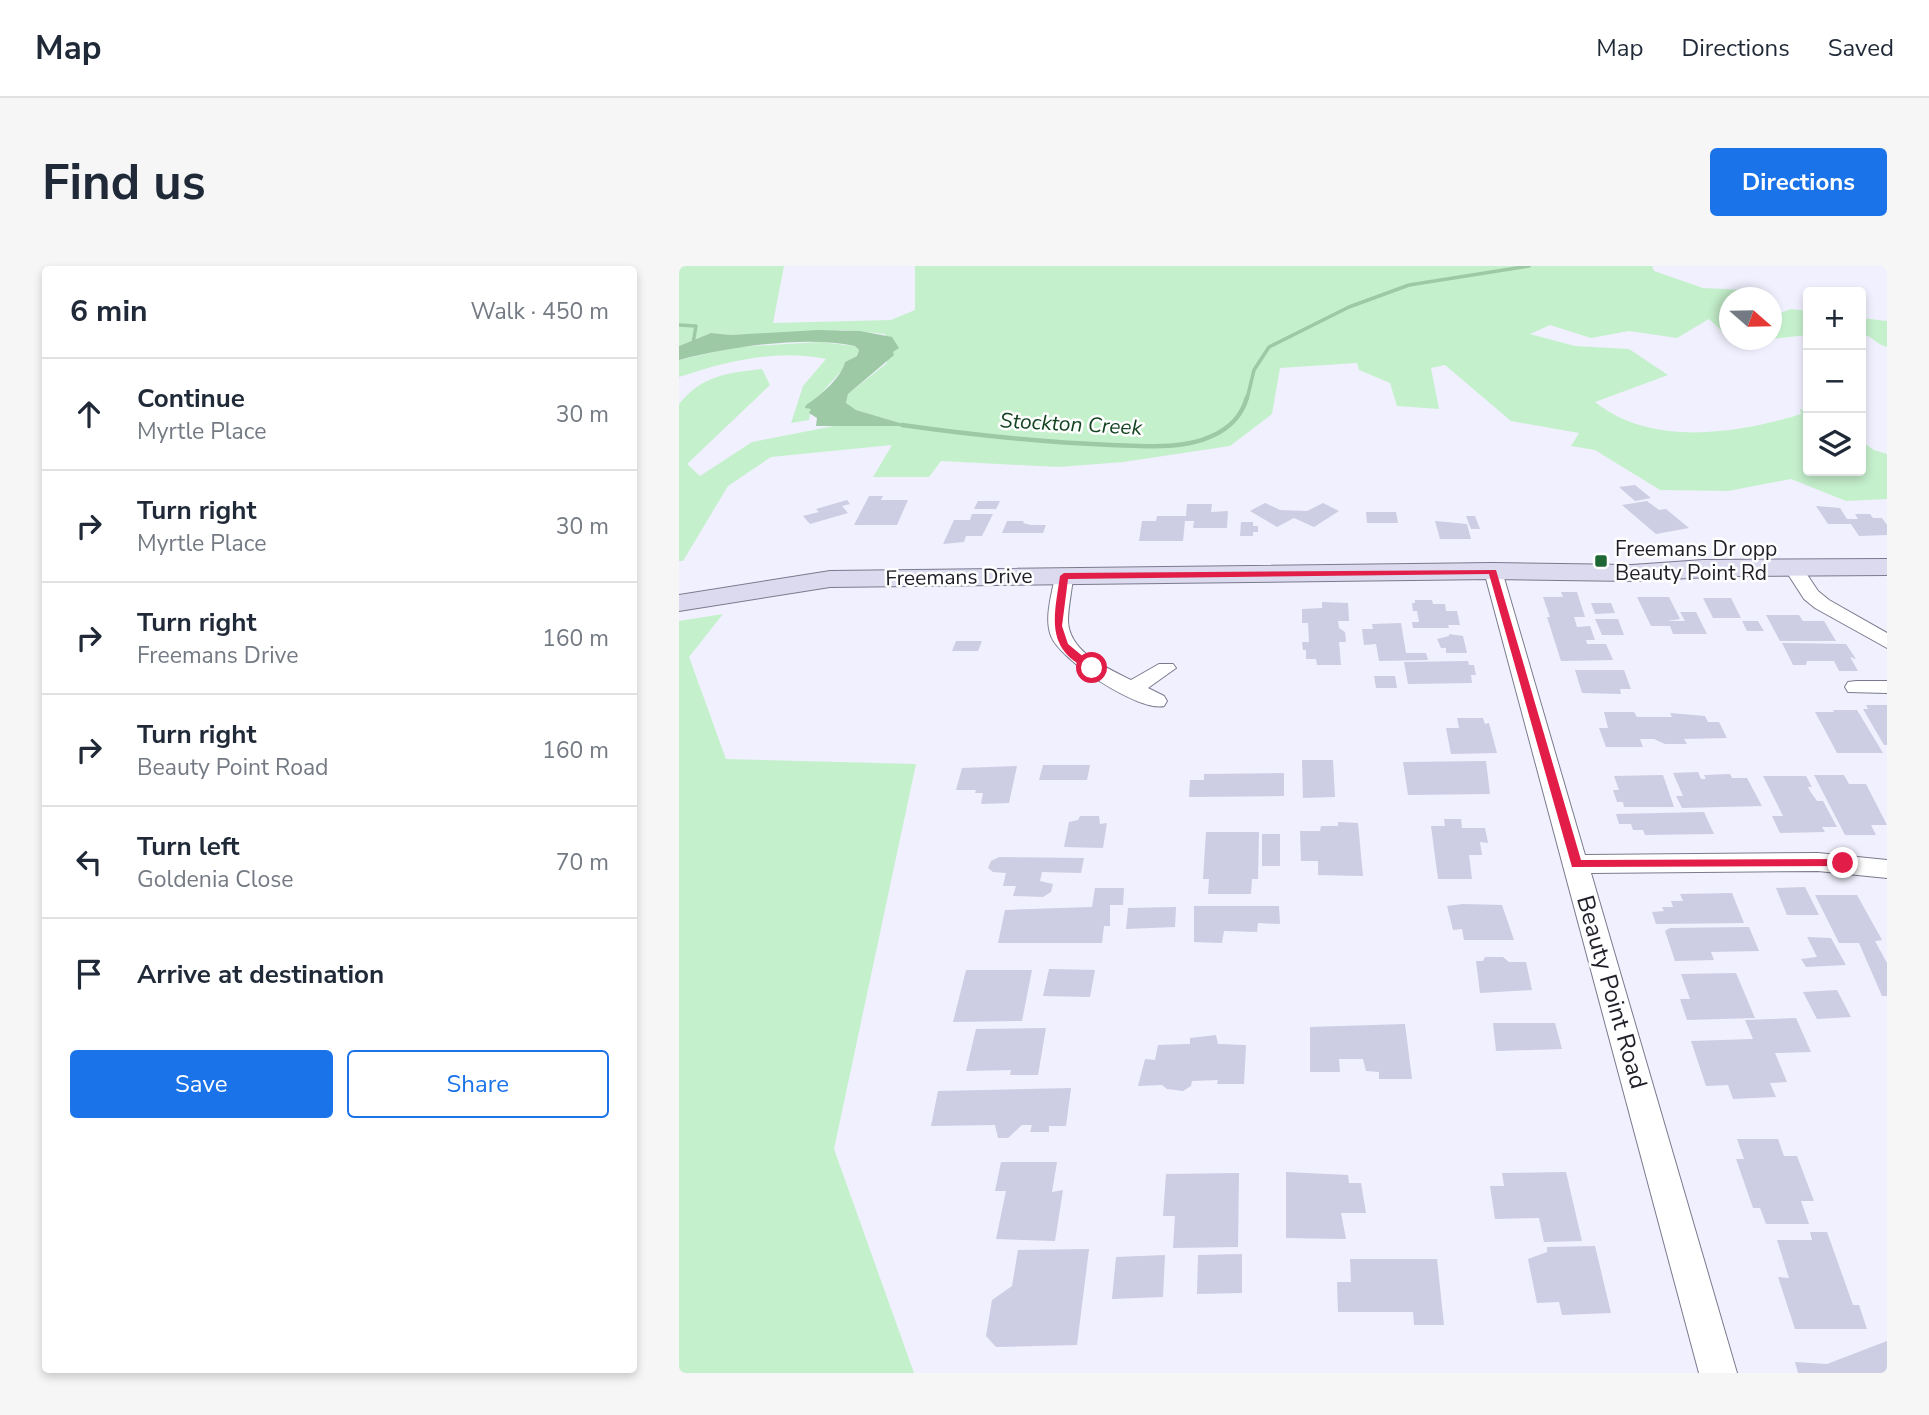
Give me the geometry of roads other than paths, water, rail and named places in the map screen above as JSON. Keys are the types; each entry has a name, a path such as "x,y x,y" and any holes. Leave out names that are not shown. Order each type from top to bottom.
{"main road":[{"name":"Freemans Drive","path":"679,603 830,579 1493,571 1632,573 1887,567"}],"street":[{"path":"1793,568 1811,595 1822,604 1887,642"},
{"name":"Beauty Point Road","path":"1493,571 1718,1373"},
{"path":"1064,576 1058,626 1064,645 1092,668 1157,701"},
{"path":"1133,688 1166,668"},
{"path":"1856,687 1887,687"},
{"path":"1576,864 1818,862 1887,869"}],"waterway":[{"name":"Stockton Creek","path":"1247,399 1254,370 1269,347 1349,307 1409,285 1529,266"},
{"path":"679,325 696,326 692,349"},
{"name":"Stockton Creek","path":"902,425 1059,442 1176,445 1200,440 1224,429 1238,416 1247,397"}],"place":[{"name":"Freemans Dr opp Beauty Point Rd","path":"1601,561"}]}
